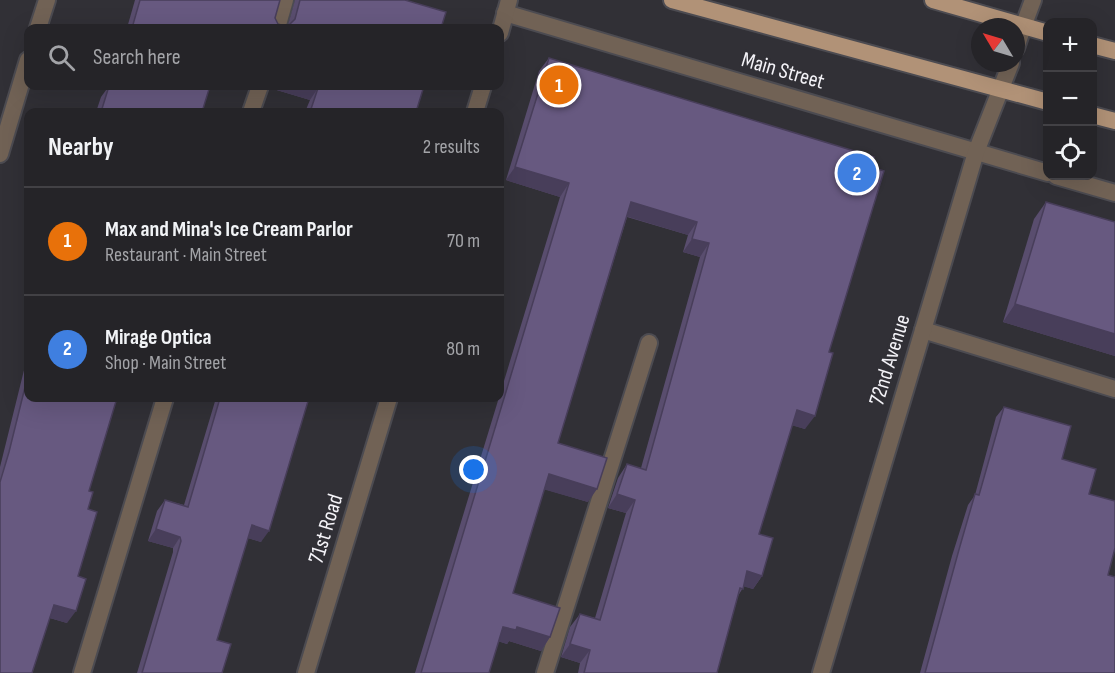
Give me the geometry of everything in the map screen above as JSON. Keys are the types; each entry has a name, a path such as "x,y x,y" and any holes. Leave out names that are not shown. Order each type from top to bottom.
{"main road":[{"name":"Main Street","path":"672,0 906,61 1001,91 1043,101"},
{"path":"933,0 993,18"},
{"path":"1025,28 1043,32"},
{"path":"1097,46 1115,51"},
{"path":"1097,117 1115,122"}],"street":[{"path":"39,24 46,0"},
{"path":"278,24 285,0"},
{"path":"1025,22 1033,0"},
{"path":"502,24 507,6"},
{"name":"Main Street","path":"507,6 1043,172"},
{"name":"72nd Avenue","path":"821,673 976,152 1008,72"},
{"path":"0,154 24,73"},
{"path":"253,108 259,90"},
{"path":"476,108 482,90"},
{"path":"1070,180 1115,193"},
{"path":"923,330 1115,389"},
{"path":"545,673 649,343"},
{"path":"82,673 164,402"},
{"name":"71st Road","path":"306,673 388,402"}],"building":[{"path":"140,0 280,0 275,18 278,24 133,24"},
{"path":"300,0 405,0 446,12 442,24 290,24 295,19"},
{"path":"549,58 874,157 871,167 884,171 829,352 833,353 815,416 797,410 759,534 773,538 762,576 747,571 743,589 740,588 717,673 584,673 590,650 570,644 580,614 600,620 635,500 617,494 627,464 646,470 709,243 692,239 697,222 631,202 558,443 607,458 597,489 549,474 513,593 560,608 550,637 517,627 516,630 503,627 489,673 421,673 569,183 515,167"},
{"path":"108,90 209,90 203,108 102,108"},
{"path":"317,90 423,90 417,108 311,108"},
{"path":"1046,202 1115,222 1115,334 1015,304"},
{"path":"24,391 24,402 116,402 89,491 93,492 88,509 97,512 78,576 86,579 76,611 54,605 32,673 0,673 0,482"},
{"path":"219,402 308,402 269,531 252,525 217,640 231,644 222,673 142,673 181,541 180,537 156,529 165,500 188,507"},
{"path":"1004,407 1071,426 1062,459 1096,469 1089,494 1115,501 1115,548 1108,575 1115,577 1115,673 925,673 975,494 979,495"}],"place":[{"name":"Max and Mina's Ice Cream Parlor","path":"559,85"},
{"name":"Mirage Optica","path":"857,173"}]}
